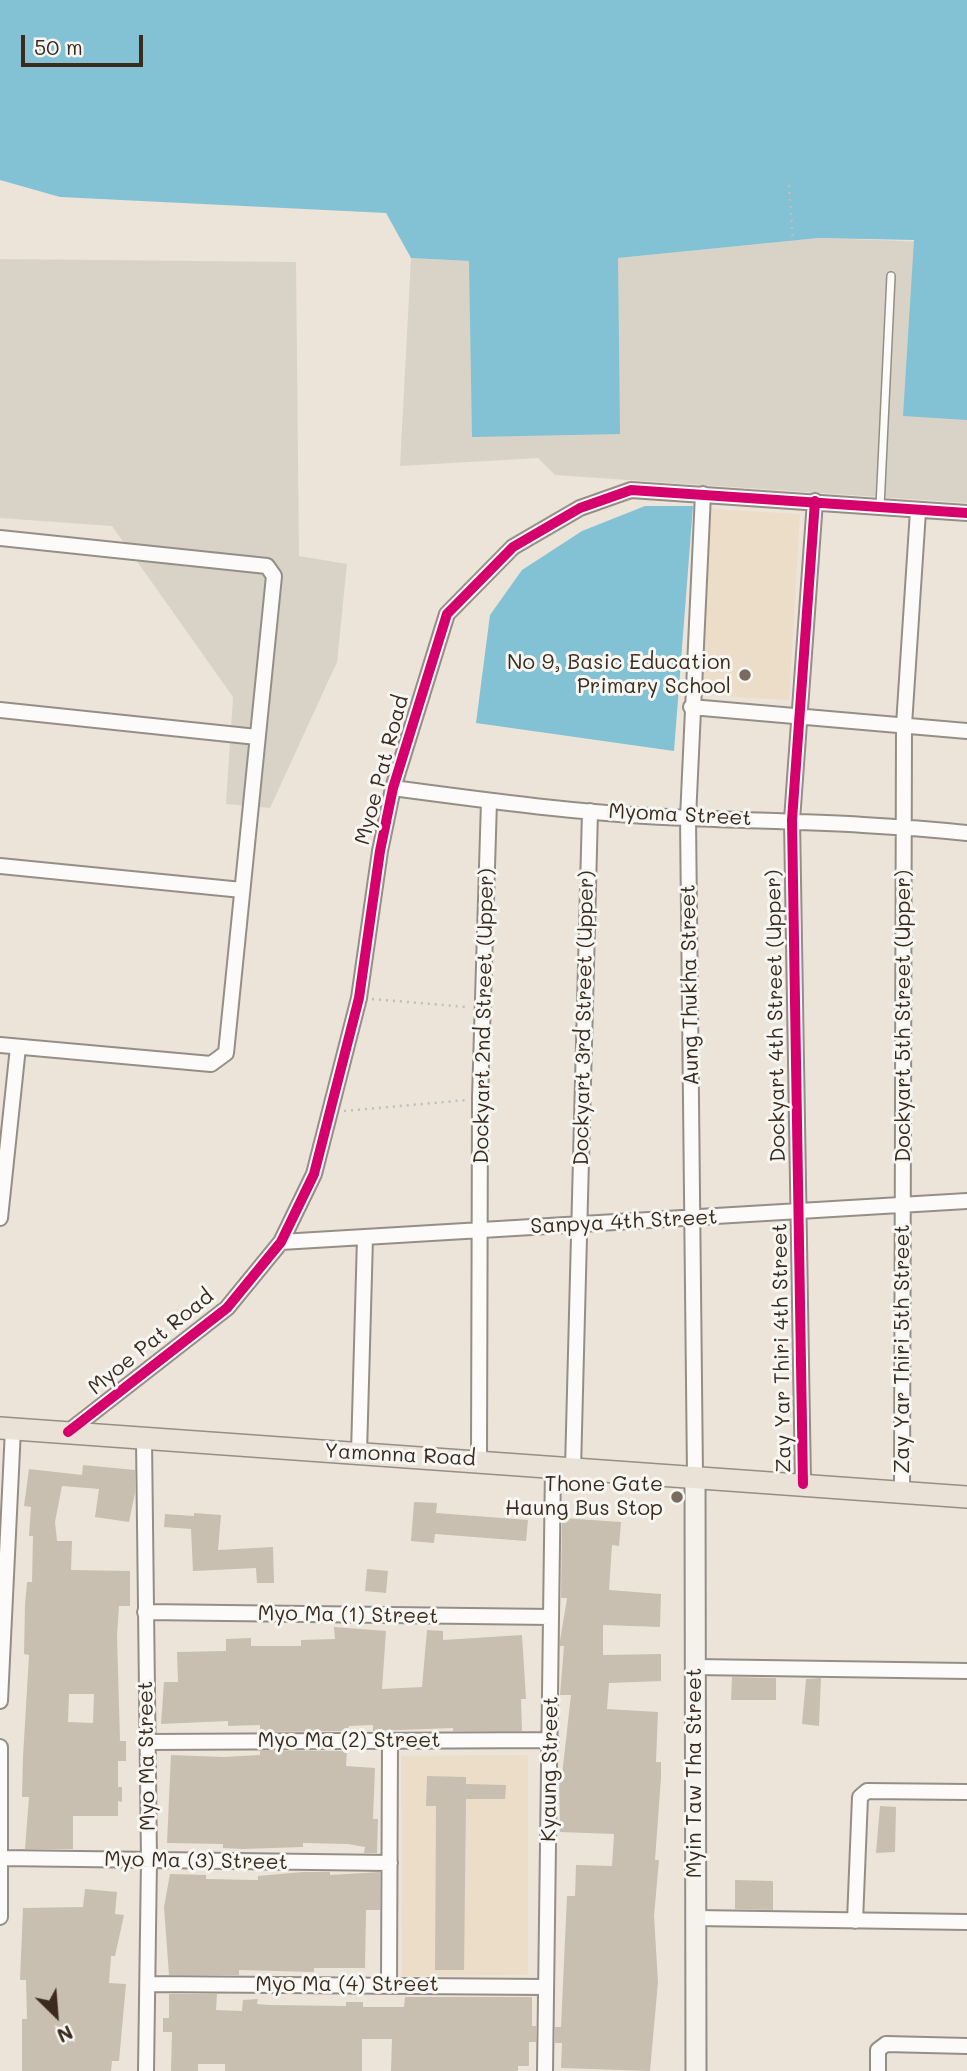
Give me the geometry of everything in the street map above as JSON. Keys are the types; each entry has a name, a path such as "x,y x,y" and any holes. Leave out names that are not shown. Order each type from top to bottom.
{"main road":[{"name":"Yamonna Road","path":"6,1428 967,1497"},
{"name":"Myin Taw Tha Street","path":"695,1476 696,2071"}],"street":[{"name":"Myoe Pat Road","path":"68,1432 227,1308 281,1242 314,1174 327,1113 359,998 380,851 393,788 447,614 513,547 580,508 631,490 967,513"},
{"name":"Aung Thukha Street","path":"695,1476 688,818 691,707 703,494"},
{"name":"Dockyart 4th Street (Upper)","path":"799,1211 792,820 815,501"},
{"name":"Dockyart 5th Street (Upper)","path":"903,1205 904,725 918,510"},
{"path":"0,538 270,568 274,576 226,1053 211,1065 0,1045"},
{"path":"691,707 967,730"},
{"path":"0,710 257,737"},
{"name":"Myoma Street","path":"393,788 489,801 688,818 904,826 967,833"},
{"name":"Dockyart 2nd Street (Upper)","path":"479,1460 480,1098 489,801"},
{"name":"Dockyart 3rd Street (Upper)","path":"563,1468 579,1225 590,810"},
{"path":"0,866 242,890"},
{"path":"0,1218 18,1047"},
{"name":"Sanpya 4th Street","path":"281,1242 967,1201"},
{"name":"Zay Yar Thiri 5th Street","path":"902,1492 903,1205"},
{"name":"Zay Yar Thiri 4th Street","path":"799,1211 803,1485"},
{"path":"359,1453 365,1238"},
{"path":"0,1701 6,1428"},
{"name":"Myo Ma Street","path":"144,1440 149,1860 146,2071"},
{"name":"Kyaung Street","path":"545,2071 551,1617 563,1468"},
{"name":"Myo Ma (1) Street","path":"145,1612 551,1617"},
{"path":"695,1667 967,1671"},
{"name":"Myo Ma (2) Street","path":"147,1742 551,1740"},
{"path":"389,1985 390,1741"},
{"path":"0,1747 0,1917"},
{"path":"856,1921 860,1797 867,1791 967,1792"},
{"name":"Myo Ma (3) Street","path":"1,1858 390,1863"},
{"path":"695,1918 967,1922"},
{"name":"Myo Ma (4) Street","path":"148,1984 546,1987"},
{"path":"878,2071 878,2050 886,2044 967,2046"}],"lane":[{"path":"880,508 891,276"}],"path":[{"path":"789,185 793,241"},
{"path":"359,998 484,1009"},
{"path":"327,1113 480,1098"}],"shaded area":[{"path":"819,238 967,243 967,503 555,475 538,458 400,466 411,258 469,261 618,258"},
{"path":"0,259 296,262 299,556 347,564 337,662 270,808 226,804 233,697 112,526 0,518"},
{"path":"711,509 800,514 789,700 700,695"},
{"path":"528,1755 528,1975 402,1976 401,1756"}],"water":[{"path":"0,0 967,0 967,420 903,416 914,240 819,238 618,258 620,434 472,437 469,261 411,258 386,213 60,197 0,180"},
{"path":"645,506 693,506 674,751 476,723 490,615 522,570 582,531"}],"building":[{"path":"83,1465 135,1470 135,1493 129,1522 95,1517 99,1489 62,1486 55,1522 57,1541 72,1541 71,1570 130,1571 130,1606 119,1606 117,1636 120,1741 126,1741 126,1761 118,1761 118,1787 122,1787 122,1802 118,1801 118,1816 73,1816 73,1849 25,1849 29,1797 22,1797 29,1655 24,1654 25,1605 27,1582 32,1582 33,1536 29,1536 31,1507 24,1506 29,1469 82,1475","holes":["69,1694 94,1694 93,1723 68,1722"]},
{"path":"414,1502 437,1503 436,1513 528,1520 526,1541 435,1534 434,1543 411,1541"},
{"path":"194,1513 221,1515 218,1550 273,1547 274,1583 257,1583 256,1568 193,1571 191,1529 164,1527 165,1514 194,1516"},
{"path":"562,1518 621,1522 619,1546 612,1545 609,1590 661,1594 660,1627 603,1625 603,1655 661,1654 661,1681 609,1683 607,1709 658,1712 656,1762 661,1762 661,1778 655,1860 659,1860 654,1916 658,1982 650,2071 561,2068 562,2043 555,2043 555,2027 561,2027 567,1896 575,1896 576,1865 612,1866 614,1834 560,1832 559,1775 562,1775 571,1695 560,1695 564,1646 560,1646 560,1641 567,1598 561,1598"},
{"path":"367,1569 388,1571 386,1593 365,1591"},
{"path":"334,1627 386,1631 382,1689 422,1687 427,1630 443,1631 443,1640 522,1635 526,1699 521,1699 522,1731 453,1731 453,1728 373,1731 373,1725 349,1726 347,1731 260,1732 260,1725 228,1726 228,1721 161,1724 164,1682 178,1682 177,1652 226,1651 226,1639 251,1638 251,1646 301,1646 301,1640 335,1639"},
{"path":"732,1677 776,1678 776,1700 731,1700"},
{"path":"821,1678 819,1726 802,1724 806,1679"},
{"path":"260,1751 347,1751 346,1766 375,1768 373,1819 378,1819 377,1853 364,1853 365,1847 348,1844 303,1843 303,1847 243,1849 223,1848 223,1844 167,1843 171,1755 223,1757 260,1755"},
{"path":"427,1776 466,1777 466,1784 506,1785 505,1799 466,1799 464,1970 435,1970 436,1806 426,1806"},
{"path":"880,1806 896,1807 895,1852 876,1853"},
{"path":"330,1872 330,1875 380,1872 380,1910 366,1910 365,1968 314,1968 314,1972 239,1970 239,1975 169,1975 164,1907 170,1874 206,1875 206,1879 258,1880 258,1876"},
{"path":"735,1880 773,1881 773,1910 735,1909"},
{"path":"85,1889 117,1892 115,1914 124,1915 115,1956 111,1956 109,1983 126,1984 119,2061 112,2061 111,2071 22,2071 22,2019 27,2019 26,1980 20,1980 23,1908 83,1907"},
{"path":"169,1994 217,1994 216,2010 242,2011 243,2000 258,1999 257,2004 270,2005 346,2006 346,2002 363,2002 363,2007 404,2007 405,1997 532,1997 532,2026 536,2026 536,2042 529,2042 529,2066 518,2066 518,2071 391,2071 392,2039 362,2039 362,2071 225,2071 225,2064 198,2064 198,2071 171,2071 172,2032 163,2032 163,2018 169,2018"}],"cycle path":[{"path":"68,1432 227,1308 281,1242 314,1174 359,998 380,851 393,788 447,614 513,547 580,508 631,490 967,513"},
{"path":"803,1484 792,820 815,501"}],"place":[{"name":"No 9, Basic Education Primary School","path":"745,675"},
{"name":"Thone Gate Haung Bus Stop","path":"677,1497"}]}
